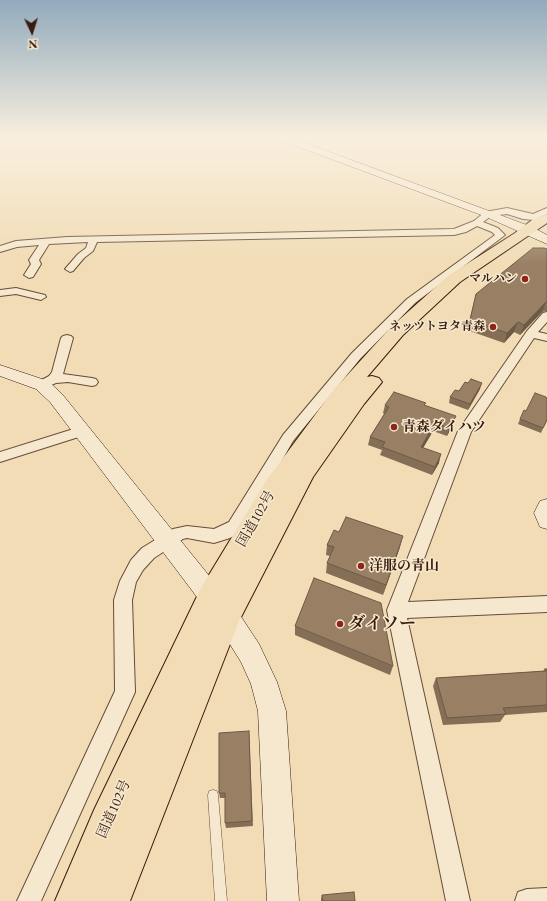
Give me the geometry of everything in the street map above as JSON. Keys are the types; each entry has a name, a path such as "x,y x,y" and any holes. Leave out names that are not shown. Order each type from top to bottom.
{"highway":[{"name":"国道102号","path":"74,901 107,823 219,607 304,472 357,399 414,334 469,281 541,231"},
{"name":"国道102号","path":"111,901 219,607"}],"street":[{"path":"399,181 488,214 541,231"},
{"path":"0,249 16,244 93,240 454,232 463,230 477,223 488,214 508,211 523,216 534,217 547,211"},
{"path":"29,901 125,692 123,600 128,581 136,565 148,553 179,534 187,532 214,536 235,527 288,438 356,356 411,301 500,235 495,230 477,223"},
{"path":"70,269 81,256 90,249 93,240"},
{"path":"29,275 36,264 34,260 46,242"},
{"path":"0,293 16,291 41,297"},
{"path":"458,901 396,610 465,431 531,333 547,315"},
{"path":"531,333 547,338"},
{"path":"48,382 58,372 67,338"},
{"path":"0,370 48,382 68,378 92,382"},
{"path":"48,382 56,398 219,607 250,654 264,682 272,711 283,901"},
{"path":"0,458 83,431"},
{"path":"547,507 544,513 547,521"},
{"path":"396,610 547,604"},
{"path":"527,901 547,900"}],"lane":[{"path":"213,795 221,901"}],"building":[{"name":"マルハン","path":"533,248 547,249 547,302 524,325 518,322 507,333 470,320 476,294"},
{"path":"471,379 482,383 470,404 450,397 455,390 459,391 465,382 468,383"},
{"path":"394,392 426,403 424,405 456,416 449,428 435,423 421,447 441,454 435,467 382,447 385,442 370,437 389,407 385,405"},
{"path":"535,393 546,397 547,399 547,420 543,428 520,419"},
{"name":"洋服の青山","path":"346,517 403,536 386,585 327,563 334,547 327,545 334,530 339,532"},
{"name":"ダイソー","path":"314,578 381,603 393,666 295,626"},
{"path":"545,669 547,669 547,705 503,708 506,714 447,718 436,678 546,671"},
{"path":"249,731 252,821 225,823 225,793 219,793 219,733"},
{"path":"354,892 355,901 323,901 322,895"}],"place":[{"name":"マルハン","path":"525,279"},
{"name":"ネッツトヨタ青森","path":"493,327"},
{"name":"青森ダイハツ","path":"394,427"},
{"name":"洋服の青山","path":"361,566"},
{"name":"ダイソー","path":"340,624"}]}
